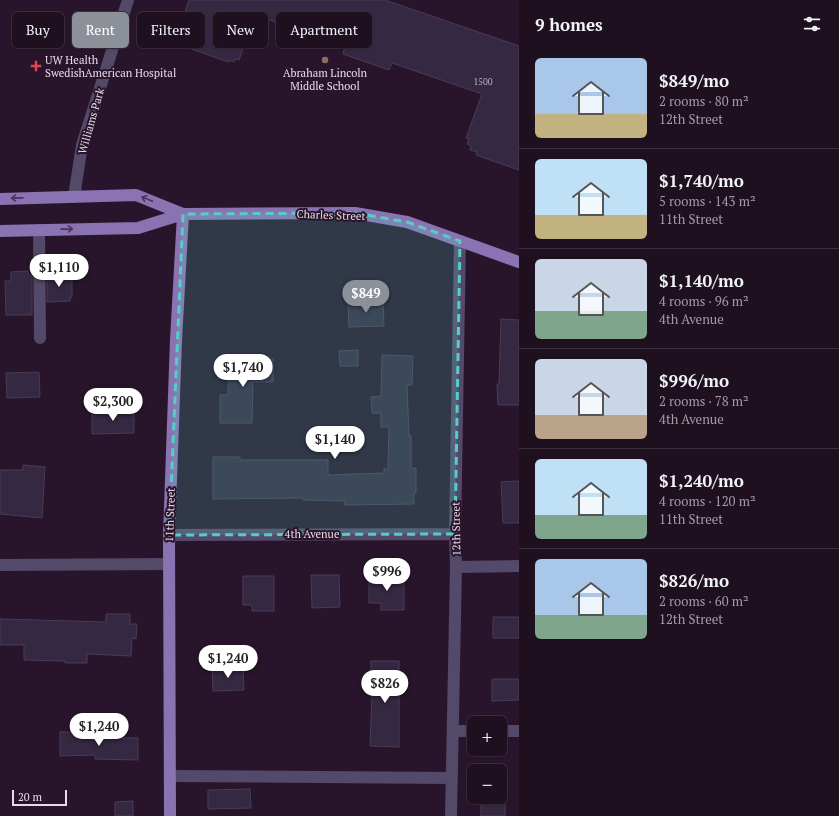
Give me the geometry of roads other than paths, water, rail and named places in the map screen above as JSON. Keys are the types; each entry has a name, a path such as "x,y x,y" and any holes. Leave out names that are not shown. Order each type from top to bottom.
{"main road":[{"name":"Charles Street","path":"0,199 136,195 183,214"},
{"name":"Charles Street","path":"0,231 138,228 183,214 355,213 408,222 519,262"},
{"name":"11th Street","path":"170,816 169,535 176,340 183,214"}],"street":[{"name":"Williams Park","path":"74,197 82,145 128,0"},
{"path":"39,230 40,338"},
{"name":"12th Street","path":"451,816 460,241"},
{"name":"4th Avenue","path":"169,535 455,534"},
{"path":"0,565 169,564"},
{"path":"456,567 519,566"},
{"path":"453,731 467,731"},
{"path":"507,731 519,731"},
{"path":"170,776 452,778"}],"place":[{"name":"Abraham Lincoln Middle School","path":"325,60"},
{"name":"UW Health SwedishAmerican Hospital","path":"36,66"}]}
